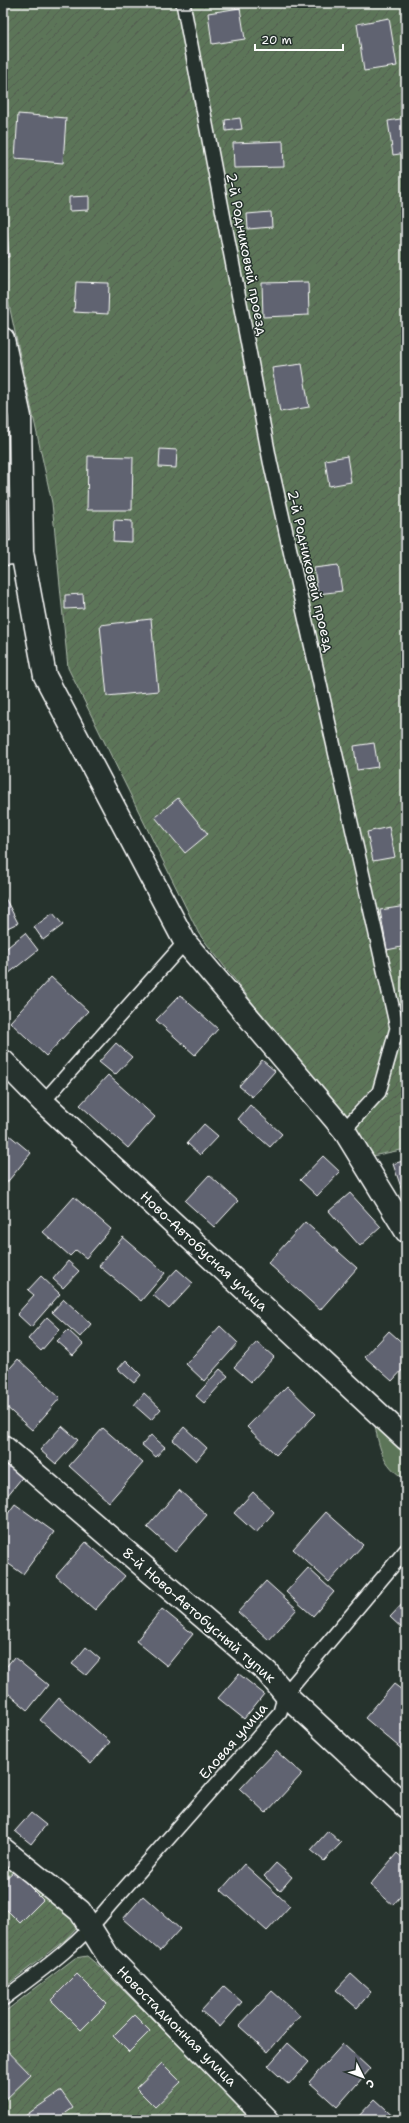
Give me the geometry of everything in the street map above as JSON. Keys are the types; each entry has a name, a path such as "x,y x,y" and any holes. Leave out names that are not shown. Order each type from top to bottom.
{"street":[{"path":"3,339 20,417 13,553 45,676 185,942 344,1130 406,1231"},
{"name":"Ново-Автобусная улица","path":"3,1061 43,1102 406,1439"},
{"name":"8-й Ново-Автобусный тупик","path":"3,1446 267,1672 285,1694 406,1807"},
{"name":"Новостадионная улица","path":"3,1848 80,1911 92,1928 108,1956 268,2120"}],"lane":[{"name":"2-й Родниковый проезд","path":"183,3 270,461 397,1028 379,1092 344,1130"},
{"path":"43,1102 185,942"},
{"name":"Еловая улица","path":"92,1928 109,1906 280,1712 285,1694 406,1550"},
{"path":"3,1999 71,1948 92,1928"}],"green space":[{"path":"3,3 406,3 406,1149 372,1156 199,934 68,668 52,503 3,277"},
{"path":"374,1420 406,1446 406,1480 391,1468 382,1454"},
{"path":"3,1859 74,1917 78,1926 65,1940 3,1988"},
{"path":"87,1956 100,1967 253,2120 3,2120 3,2013 75,1958"}],"building":[{"path":"240,8 245,39 212,44 208,13"},
{"path":"389,18 397,66 364,71 357,24"},
{"path":"18,114 66,118 63,163 15,159"},
{"path":"240,118 242,129 226,131 225,120"},
{"path":"406,118 406,153 393,155 388,121"},
{"path":"283,141 284,167 234,168 233,143"},
{"path":"89,196 89,210 69,211 69,197"},
{"path":"271,212 272,227 248,229 247,214"},
{"path":"3,229 7,229 9,257 3,257"},
{"path":"76,282 109,283 108,314 74,312"},
{"path":"308,282 309,315 263,317 262,283"},
{"path":"302,364 309,407 280,412 272,368"},
{"path":"160,449 177,450 176,468 159,467"},
{"path":"88,456 133,457 132,510 87,510"},
{"path":"347,456 351,482 329,486 325,460"},
{"path":"114,520 132,521 132,542 113,541"},
{"path":"338,565 342,591 318,594 314,568"},
{"path":"83,594 84,608 65,609 65,595"},
{"path":"151,619 158,691 107,696 100,625"},
{"path":"374,743 378,767 357,770 354,746"},
{"path":"178,798 208,834 185,853 155,817"},
{"path":"389,827 395,857 373,861 367,832"},
{"path":"3,894 18,923 3,930"},
{"path":"406,906 406,946 387,950 380,910"},
{"path":"53,913 63,925 43,940 34,927"},
{"path":"25,933 38,950 3,978 3,951"},
{"path":"51,977 88,1011 46,1056 10,1022"},
{"path":"180,995 218,1029 195,1055 156,1020"},
{"path":"116,1043 132,1057 115,1075 99,1062"},
{"path":"262,1060 275,1071 252,1097 239,1086"},
{"path":"108,1075 155,1117 128,1148 80,1105"},
{"path":"250,1105 282,1134 270,1147 238,1119"},
{"path":"204,1124 218,1136 200,1155 187,1143"},
{"path":"3,1130 31,1153 5,1185 3,1184"},
{"path":"323,1156 340,1172 317,1196 300,1180"},
{"path":"406,1160 406,1189 402,1190 393,1164"},
{"path":"209,1175 238,1201 214,1227 185,1201"},
{"path":"350,1193 381,1227 360,1246 329,1211"},
{"path":"74,1197 111,1229 86,1258 76,1250 70,1256 43,1232"},
{"path":"305,1222 357,1268 320,1310 268,1263"},
{"path":"123,1237 165,1273 141,1301 99,1266"},
{"path":"68,1261 79,1271 63,1288 53,1279"},
{"path":"177,1269 193,1283 169,1309 153,1295"},
{"path":"41,1276 60,1294 31,1327 17,1314 34,1295 28,1290"},
{"path":"64,1299 91,1324 80,1337 52,1312"},
{"path":"47,1317 60,1329 41,1351 28,1339"},
{"path":"220,1326 238,1343 204,1381 186,1364"},
{"path":"68,1330 83,1344 73,1355 57,1341"},
{"path":"389,1331 406,1346 406,1366 392,1381 365,1357"},
{"path":"257,1342 274,1357 251,1382 234,1367"},
{"path":"18,1359 60,1398 32,1430 3,1404 3,1376"},
{"path":"126,1360 141,1375 134,1383 118,1369"},
{"path":"220,1369 228,1376 204,1403 196,1396"},
{"path":"287,1386 316,1414 276,1455 247,1427"},
{"path":"144,1393 161,1409 151,1420 134,1405"},
{"path":"62,1426 78,1440 56,1464 40,1450"},
{"path":"184,1427 207,1448 196,1461 173,1440"},
{"path":"103,1428 143,1463 109,1502 69,1466"},
{"path":"151,1435 165,1447 156,1457 142,1445"},
{"path":"9,1460 25,1474 7,1496 3,1493 3,1467"},
{"path":"179,1490 207,1515 175,1552 147,1527"},
{"path":"253,1492 274,1512 256,1533 234,1513"},
{"path":"15,1504 54,1532 23,1574 3,1560 3,1520"},
{"path":"326,1512 363,1545 329,1582 293,1549"},
{"path":"86,1542 125,1576 95,1610 56,1576"},
{"path":"308,1568 334,1592 313,1616 286,1592"},
{"path":"266,1581 297,1609 269,1640 238,1612"},
{"path":"406,1600 406,1632 390,1617"},
{"path":"162,1609 193,1634 167,1666 136,1641"},
{"path":"86,1647 100,1659 86,1675 72,1664"},
{"path":"14,1657 48,1685 28,1710 3,1689 3,1671"},
{"path":"239,1674 264,1694 244,1719 218,1698"},
{"path":"394,1684 406,1693 405,1752 365,1718"},
{"path":"59,1698 110,1742 91,1764 40,1720"},
{"path":"276,1751 302,1774 266,1813 240,1789"},
{"path":"31,1813 46,1825 31,1844 15,1831"},
{"path":"328,1831 341,1843 324,1861 311,1850"},
{"path":"397,1853 406,1861 406,1890 393,1905 370,1885"},
{"path":"276,1863 292,1877 280,1891 264,1876"},
{"path":"244,1864 290,1906 267,1931 221,1890"},
{"path":"14,1871 43,1900 20,1923 3,1906 3,1881"},
{"path":"143,1896 180,1929 160,1951 123,1919"},
{"path":"77,1974 107,2004 81,2030 51,2000"},
{"path":"351,1974 371,1992 357,2008 336,1990"},
{"path":"224,1986 242,2002 220,2027 201,2011"},
{"path":"272,1991 300,2016 268,2052 239,2026"},
{"path":"134,2015 150,2031 129,2052 113,2036"},
{"path":"288,2043 309,2062 289,2085 268,2066"},
{"path":"343,2044 370,2069 337,2107 309,2082"},
{"path":"3,2046 31,2075 3,2102"},
{"path":"162,2063 181,2082 155,2107 136,2088"},
{"path":"61,2091 73,2108 56,2120 19,2120"},
{"path":"375,2099 398,2120 355,2120"}]}
